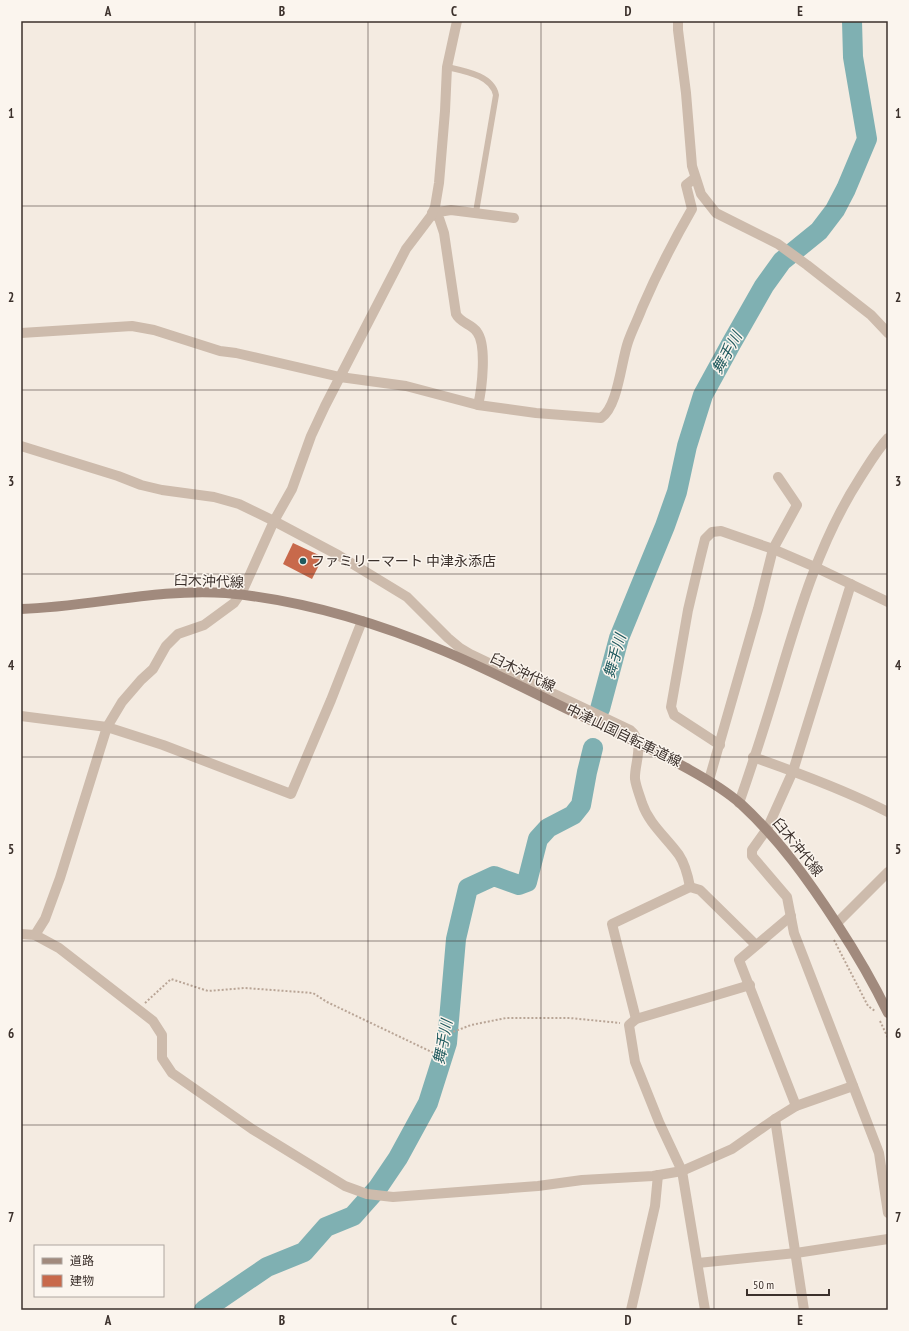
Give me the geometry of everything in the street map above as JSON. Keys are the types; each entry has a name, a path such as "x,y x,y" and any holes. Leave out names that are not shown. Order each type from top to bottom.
{"main road":[{"name":"臼木沖代線","path":"21,609 55,607 188,592 239,594 279,600 362,621 464,659 670,758 709,780 739,802 767,828 820,897 867,972 883,1016"}],"street":[{"path":"35,935 45,919 60,878 107,727 122,702 141,680 153,669 166,646 178,634 204,625 234,603 243,590 274,521 292,489 311,436 340,377 406,249 427,223 432,213 439,183 447,67 457,21"},
{"path":"678,21 692,166 701,194 716,213 778,244 871,315 888,333"},
{"path":"21,333 123,326 142,328 167,334 220,351 340,377 406,386 478,405 594,419 601,418 607,414 613,401 628,341 668,249 692,209 686,185 695,178"},
{"path":"432,213 450,210 476,212 514,218"},
{"path":"432,213 439,218 444,233 456,314 462,321 472,327 480,336 483,377 478,405"},
{"path":"739,802 795,625 815,567 830,530 849,494 888,438"},
{"path":"21,446 118,476 142,485 162,490 225,499 239,504 338,555 407,597 448,638 470,654 630,730 638,742 639,752 635,780 644,811 652,824 679,856 688,876 690,887"},
{"path":"709,780 758,609 772,549 797,505 778,477"},
{"path":"720,745 674,715 671,707 688,610 705,539 712,532 721,531 772,549 815,567 888,602"},
{"path":"851,584 793,771 767,828 752,850 752,856 787,896 794,933 879,1153 888,1213"},
{"path":"21,716 107,727 163,745 291,794 332,700 362,621"},
{"path":"753,756 869,802 888,812"},
{"path":"837,923 888,872"},
{"path":"705,1310 682,1171 659,1122 635,1062 633,1022 612,924 690,887 700,890 756,945"},
{"path":"791,916 740,960 796,1106"},
{"path":"21,934 35,935 59,948 153,1021 162,1035 162,1058 172,1073 252,1130 345,1186 366,1194 393,1197 538,1186 582,1180 658,1175 682,1171 732,1149 796,1106 853,1086"},
{"path":"633,1022 750,985"},
{"path":"775,1119 804,1310"},
{"path":"631,1310 654,1206 658,1175"},
{"path":"698,1263 796,1253 888,1239"}],"lane":[{"path":"447,67 469,72 478,76 492,86 496,95 476,212"}],"path":[{"path":"832,936 868,1006 876,1012"},
{"path":"139,1010 171,979 208,991 245,988 313,993 333,1005 440,1056 445,1035 470,1025 506,1018 570,1018 633,1022"},
{"path":"883,1016 888,1038"}],"building":[{"name":"ファミリーマート 中津永添店","path":"293,543 323,557 312,579 283,564"}],"waterway":[{"name":"舞手川","path":"600,709 619,638 665,526 677,492 687,446 703,395 764,286 782,261 819,231 835,210 846,189 867,139 853,57 852,21"},
{"name":"舞手川","path":"204,1310 267,1267 304,1252 326,1227 353,1216 377,1189 398,1158 428,1103 447,1043 456,939 468,888 494,876 519,885 527,882 538,839 548,828 573,815 581,805 593,748"}],"place":[{"name":"ファミリーマート 中津永添店","path":"303,561"}]}
